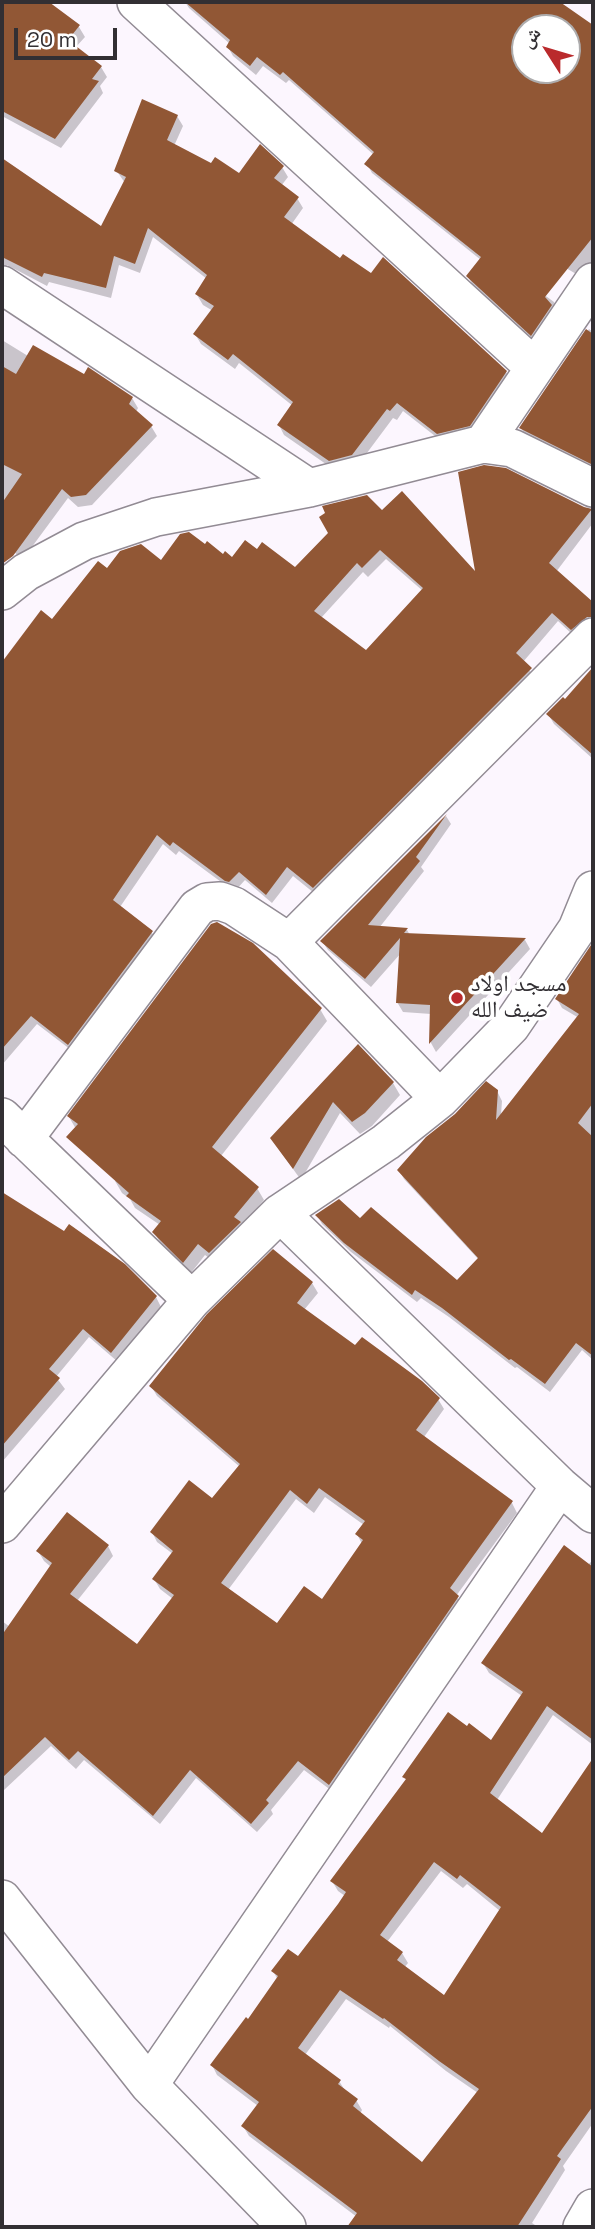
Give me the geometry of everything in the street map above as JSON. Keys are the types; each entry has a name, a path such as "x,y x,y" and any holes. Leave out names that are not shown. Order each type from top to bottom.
{"street":[{"path":"136,2 534,367"},
{"path":"2,285 309,488"},
{"path":"483,444 534,367 588,298"},
{"path":"2,590 26,572 84,541 144,521 309,488 483,444 512,448 593,488"},
{"path":"289,942 593,637"},
{"path":"2,1524 191,1300 280,1213 386,1142 440,1099 511,1026 577,929 593,890"},
{"path":"191,1300 10,1130 197,908 207,902 220,901 289,942 440,1099"},
{"path":"280,1213 560,1486 593,1514"},
{"path":"149,2085 560,1486"},
{"path":"2,1899 149,2085 287,2227"}],"building":[{"path":"2,2 49,2 80,25 68,40 102,66 92,79 99,81 55,139 2,111"},
{"path":"185,2 560,2 577,14 511,14 511,84 581,84 581,17 593,25 593,237 545,297 552,305 531,336 466,276 481,257 364,164 374,152 283,72 280,75 257,57 250,66 226,47 230,40"},
{"path":"142,99 178,115 167,140 211,163 215,157 239,173 260,144 284,166 274,178 299,197 284,217 340,258 343,254 371,273 383,257 507,371 470,426 437,434 397,403 390,411 387,409 352,455 329,461 277,425 293,402 233,354 228,360 193,334 214,306 195,294 207,275 148,228 135,264 114,256 106,288 44,273 42,277 2,257 2,158 101,226 126,177 114,171"},
{"path":"586,329 593,334 593,465 519,428"},
{"path":"33,345 84,374 88,367 133,397 129,404 153,425 86,495 71,497 62,489 13,556 2,564 2,503 22,474 2,464 2,366 16,374"},
{"path":"484,465 506,468 592,509 549,563 593,602 593,617 587,617 571,630 552,613 516,653 532,668 313,888 287,867 266,895 239,872 229,882 225,881 173,842 170,846 157,835 113,900 153,931 68,1045 31,1016 2,1049 2,662 41,610 52,619 98,561 107,568 120,551 141,544 161,560 180,534 189,532 205,544 207,541 223,554 225,551 232,557 245,540 257,549 262,542 295,567 328,533 319,517 325,513 322,506 367,495 382,510 402,491 475,571 458,472","holes":["380,550 423,588 366,650 314,611 357,563 362,568"]},
{"path":"593,667 593,755 546,714 563,697 565,699"},
{"path":"447,814 416,857 420,861 368,925 408,928 404,933 526,938 429,1044 430,1005 396,1003 400,938 365,979 320,941"},
{"path":"217,922 253,943 322,1008 212,1147 259,1187 234,1217 241,1222 209,1253 198,1244 183,1263 152,1232 161,1221 126,1196 129,1193 66,1137 78,1124 67,1116 211,924"},
{"path":"593,942 593,1103 578,1123 593,1137 593,1356 576,1343 545,1384 442,1308 415,1290 412,1295 344,1243 315,1215 339,1199 360,1218 371,1207 457,1280 478,1258 397,1170 426,1137 455,1114 486,1081 498,1090 496,1120 579,1014 555,999"},
{"path":"358,1044 394,1082 365,1113 352,1122 333,1102 293,1169 270,1138"},
{"path":"2,1192 64,1231 69,1224 125,1264 157,1296 111,1353 83,1329 49,1369 60,1378 2,1446"},
{"path":"273,1249 313,1282 297,1303 355,1345 362,1337 422,1381 440,1398 416,1430 513,1501 450,1588 459,1596 329,1785 298,1761 266,1800 269,1803 251,1824 190,1770 153,1816 78,1751 69,1760 45,1737 2,1778 2,1635 52,1563 36,1551 67,1512 109,1545 70,1594 137,1644 174,1595 152,1579 173,1551 150,1532 189,1480 212,1498 240,1464 149,1386 207,1314","holes":["319,1488 365,1521 355,1534 363,1540 322,1599 304,1586 277,1623 221,1583 290,1490 307,1504"]},
{"path":"564,1545 593,1567 593,1740 547,1706 490,1793 542,1833 593,1758 593,2106 557,2156 561,2159 517,2227 347,2227 357,2213 241,2126 259,2102 210,2065 246,2017 248,2019 278,1976 271,1971 288,1949 298,1956 338,1904 346,1892 330,1881 406,1779 402,1777 448,1712 467,1726 469,1723 491,1740 523,1692 481,1663","holes":["434,1862 457,1879 460,1875 501,1907 444,1995 397,1960 403,1952 380,1935","340,1990 384,2018 479,2089 422,2162 353,2106 358,2099 338,2084 341,2080 298,2048"]}],"place":[{"name":"مسجد اولاد ضيف الله","path":"457,998"}]}
